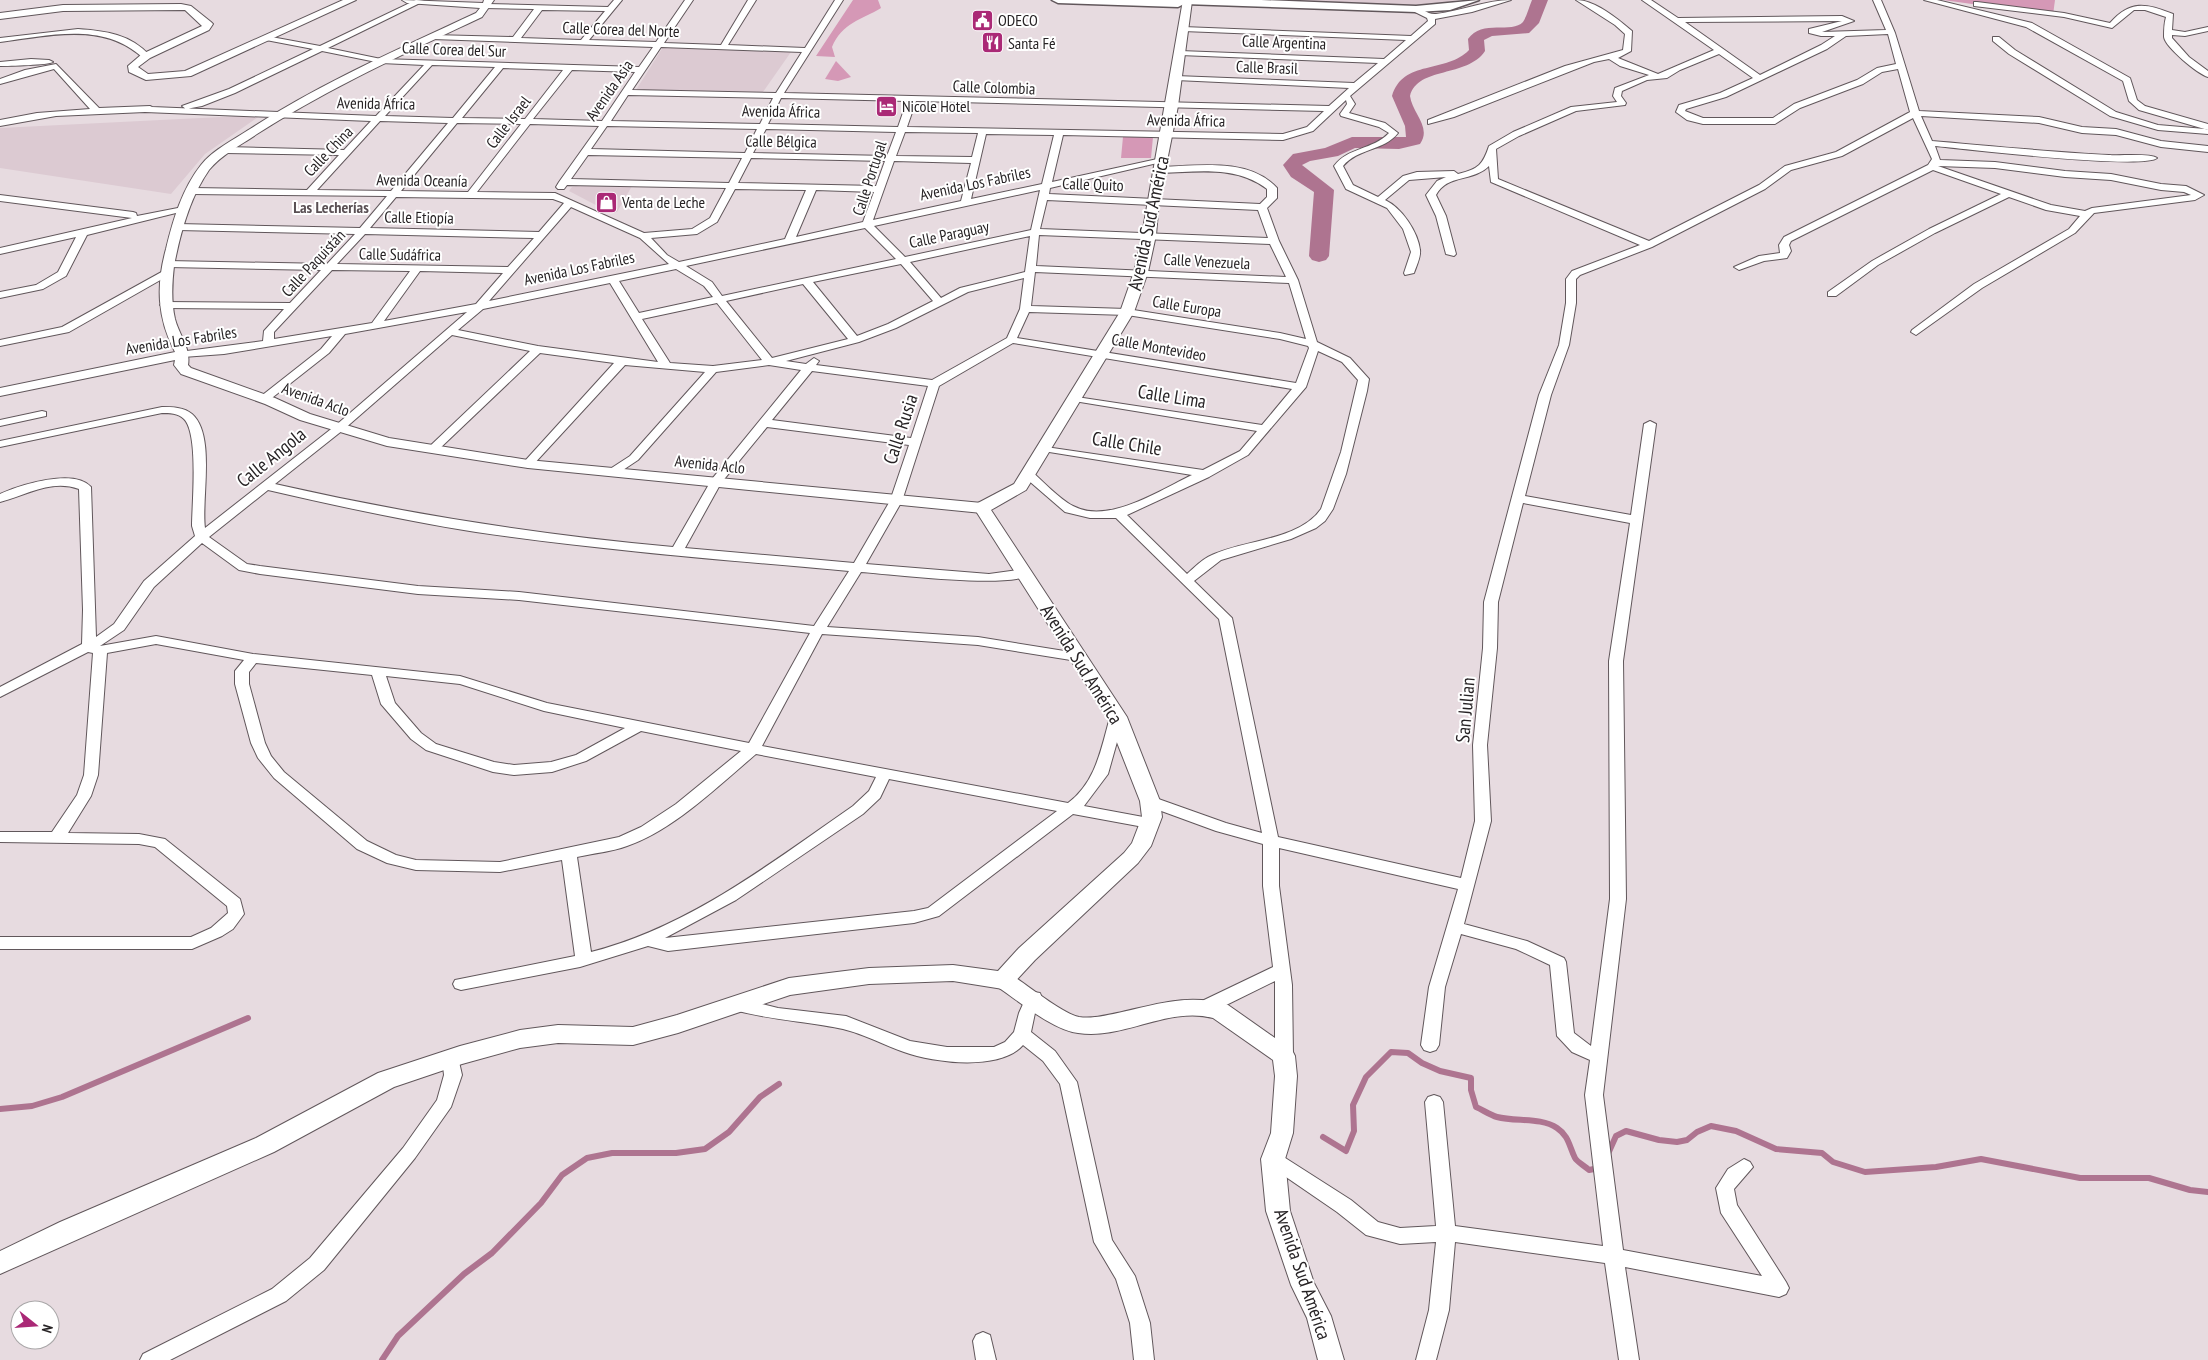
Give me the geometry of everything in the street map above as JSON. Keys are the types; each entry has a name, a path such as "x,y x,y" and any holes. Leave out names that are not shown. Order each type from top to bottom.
{"main road":[{"path":"1058,0 1416,9 1450,7 1473,0"},
{"path":"1163,0 1187,3"},
{"name":"Avenida Sud América","path":"1002,980 1026,954 1131,858 1141,846 1152,817 1150,801 1117,717 1077,657 1026,573 982,508 1020,487 1127,312 1141,272 1149,235 1153,201 1172,106 1187,3"},
{"path":"0,1263 69,1230 265,1146 386,1080 450,1058 520,1039 558,1034 633,1036 678,1024 789,987 869,976 953,973 1002,980"}],"street":[{"path":"0,16 63,8 188,8 208,24 201,31 146,56 133,66 133,70 138,74 146,76 171,76 204,67 351,0"},
{"path":"407,0 610,9"},
{"path":"585,40 618,0"},
{"name":"Avenida Asia","path":"555,196 689,0"},
{"path":"723,47 752,0"},
{"path":"643,236 694,232 714,220 779,95 839,0"},
{"path":"1416,9 1431,17 1472,10 1507,0"},
{"path":"1431,122 1477,106 1555,71 1609,56 1622,55 1627,51 1629,33 1618,23 1580,0"},
{"path":"1646,0 1758,77"},
{"path":"1877,0 1890,32 1915,113 1936,159 1933,165"},
{"path":"1928,0 2029,25 2127,80 2133,101 2142,108 2208,127"},
{"path":"1947,0 2064,15 2106,26 2112,26 2121,15 2138,6"},
{"path":"0,116 199,104 232,91 420,1"},
{"path":"2126,1 2170,16 2167,27 2169,32 2168,38 2195,67 2208,75"},
{"name":"Avenida Aclo","path":"488,3 479,15 381,61 278,115 226,150 206,167 183,210 167,268 164,289 165,305 176,343 184,354 181,365 186,371 264,399 305,417 387,442 528,464 982,508"},
{"path":"516,39 540,7"},
{"name":"Avenida África","path":"141,109 380,119 764,125 1283,137 1310,128 1356,86 1432,22 1431,17"},
{"path":"1676,20 1842,18 1850,21 1812,31 1845,34 1890,32"},
{"path":"1183,29 1414,38"},
{"path":"2169,32 2185,34 2208,29"},
{"path":"0,40 80,32 112,34 138,46 146,56"},
{"path":"1845,34 1824,47 1716,97 1682,107 1680,112 1690,118 1703,121 1774,121 1797,106 1860,82 1880,70 1901,66"},
{"name":"Calle Corea del Norte","path":"433,37 585,40 808,50"},
{"name":"Calle Corea del Sur","path":"269,38 319,50 381,61 641,70"},
{"path":"1996,39 2012,52 2113,114 2126,120 2177,130 2208,132"},
{"path":"1718,51 1676,68 1664,76 1645,78 1618,90 1618,96 1622,102 1619,104 1581,107 1516,134 1492,148 1494,180 1649,245 1762,187 1788,168 1838,154 1915,113 2039,120 2082,130 2116,132 2161,144 2208,148"},
{"name":"Calle Argentina","path":"1180,53 1386,61"},
{"path":"1609,56 1646,73 1664,76"},
{"path":"0,64 39,60 50,62 56,66 94,109"},
{"name":"Calle China","path":"309,193 380,119 430,63"},
{"path":"0,82 28,72 56,66"},
{"name":"Calle Paquistán","path":"268,344 269,331 363,231 500,66"},
{"name":"Calle Israel","path":"470,196 569,68"},
{"name":"Calle Brasil","path":"1176,78 1356,86"},
{"name":"Calle Colombia","path":"626,92 1331,109"},
{"path":"1345,96 1350,99 1351,104 1344,114 1382,125 1394,133 1386,140 1348,155 1338,166 1349,187 1390,206 1408,229 1416,252 1409,273"},
{"name":"Calle Portugal","path":"912,100 866,224 902,259 938,302"},
{"path":"0,123 40,114"},
{"path":"966,202 983,130"},
{"path":"1012,340 1025,309 1034,232 1059,132"},
{"path":"1929,143 2054,155 2120,159 2153,158"},
{"path":"226,150 346,153"},
{"name":"Calle Bélgica","path":"585,152 976,160"},
{"path":"1450,254 1441,216 1431,195 1434,187 1442,181 1480,169 1492,156"},
{"name":"Avenida Los Fabriles","path":"0,392 184,354 224,351 268,344 480,306 966,202 1161,165 1237,171 1250,174 1265,181 1272,188 1272,198 1262,207"},
{"path":"1739,267 1762,258 1784,256 1786,251 1784,244 1788,239 1933,165 1995,165 2060,174 2111,177 2161,187 2186,189 2199,194 2195,197 2102,208 2085,214 2049,208 1933,165"},
{"path":"1380,200 1411,176 1470,173"},
{"path":"564,182 879,189"},
{"path":"789,241 812,188"},
{"name":"Avenida Oceanía","path":"193,191 555,196 643,236"},
{"path":"1832,294 1875,262 1932,231 2008,194"},
{"name":"Calle Quito","path":"1043,197 1262,207"},
{"path":"0,198 144,216"},
{"name":"Calle Angola","path":"0,693 40,670 95,649 119,627 149,584 201,537 339,428 480,306 569,203"},
{"path":"1027,474 1069,509 1090,514 1119,514 1205,474 1244,453 1300,387 1314,348 1293,280 1274,241 1262,207"},
{"path":"2,250 84,232 144,216 183,210"},
{"path":"1916,332 1978,286 2072,232 2081,224 2085,214"},
{"name":"Calle Etiopía","path":"178,227 541,235"},
{"path":"0,295 39,286 62,274 84,232"},
{"name":"Calle Paraguay","path":"636,317 723,300 902,259 1034,232 1274,241"},
{"path":"643,236 664,257 708,284 723,300 769,362"},
{"name":"San Julian","path":"1430,1045 1436,987 1467,885 1483,821 1480,745 1490,648 1491,602 1517,498 1552,372 1564,345 1571,303 1572,279 1576,274 1649,245"},
{"path":"0,343 66,330 167,268"},
{"name":"Calle Sudáfrica","path":"167,268 511,270"},
{"path":"375,326 417,269"},
{"name":"Calle Venezuela","path":"769,362 855,340 892,326 964,290 1030,271 1141,272 1293,280"},
{"path":"613,279 666,366"},
{"path":"806,281 855,340"},
{"path":"165,305 292,306"},
{"name":"Calle Europa","path":"1025,309 1127,312 1280,336 1312,344 1346,360 1364,379 1362,399 1352,435 1334,489 1322,517 1297,531 1215,558 1187,580"},
{"path":"264,399 325,351 342,331"},
{"path":"451,332 538,348 666,366 713,368 769,362 934,384"},
{"name":"Calle Montevideo","path":"1012,340 1300,387"},
{"name":"Calle Rusia","path":"753,749 818,630 858,567 896,501 934,384 1012,340"},
{"path":"433,449 538,348"},
{"path":"677,552 716,482 810,368 823,348"},
{"path":"528,464 622,361"},
{"path":"614,472 634,458 713,368"},
{"name":"Calle Lima","path":"1074,398 1265,429"},
{"path":"0,444 162,410 174,410 191,420 199,450 198,526 201,537 243,566 290,576 418,590 519,596 647,609 818,630 978,641 1077,657"},
{"path":"0,424 42,414"},
{"path":"765,423 915,442"},
{"path":"1629,1360 1613,1256 1594,1095 1618,899 1616,661 1650,424"},
{"name":"Calle Chile","path":"1043,448 1205,474"},
{"path":"0,498 61,482 76,483 85,487 90,610 98,659 91,776 84,796 56,839"},
{"path":"266,486 347,504 476,527 677,552 989,578 1026,573"},
{"path":"1517,498 1636,520"},
{"path":"1119,514 1224,618 1271,842 1271,886 1282,970 1284,1056"},
{"path":"95,649 156,640 253,658 476,684 544,707 638,727 884,775 1149,823"},
{"path":"253,658 242,671 242,684 258,743 265,758 280,775 362,845 392,859 425,866 500,867 623,842 646,831 681,808 753,749"},
{"path":"378,672 388,704 416,736 431,747 493,766 514,770 552,767 581,758 614,742 638,727"},
{"path":"648,940 668,945 914,917 933,912 1083,799 1101,774 1117,717"},
{"path":"461,984 584,959 648,940 717,906 858,810 875,794 884,775"},
{"path":"1150,801 1221,827 1271,842 1467,885"},
{"path":"0,837 139,839 160,843 234,903 236,914 229,924 208,938 192,943 0,943"},
{"path":"569,852 584,959"},
{"path":"1455,927 1548,955 1558,962 1566,1036 1578,1047 1599,1056"},
{"path":"1002,980 1076,1025 1103,1025 1166,1011 1208,1006 1282,970"},
{"path":"736,1004 778,1014 846,1023 908,1047 947,1054 996,1054 1011,1047 1022,1034 1027,1013 1034,998"},
{"path":"1208,1006 1220,1011 1284,1056"},
{"path":"1022,1034 1049,1056 1068,1082 1103,1242 1125,1276 1140,1323 1144,1360"},
{"name":"Avenida Sud América","path":"1284,1056 1286,1076 1282,1133 1273,1159 1278,1211 1303,1285 1319,1316 1331,1360"},
{"path":"150,1360 279,1295 317,1264 408,1153 446,1102 454,1075 450,1058"},
{"path":"1426,1360 1439,1310 1446,1234 1434,1102"},
{"path":"1273,1159 1344,1206 1373,1229 1400,1236 1446,1234 1613,1256 1779,1288 1755,1247 1728,1207 1725,1188 1734,1174 1744,1167"}],"shaded area":[{"path":"853,0 878,0 881,8 853,23 841,32 832,47 835,57 816,56"},
{"path":"1252,0 1457,0 1441,4 1410,6"},
{"path":"1943,0 2055,0 2053,15"},
{"path":"663,47 791,52 763,92 636,90"},
{"path":"836,61 851,77 838,81 825,79"},
{"path":"261,115 205,154 171,194 0,168 0,128"},
{"path":"1123,137 1153,137 1151,158 1121,158"},
{"name":"Venta de Leche","path":"580,185 632,186 617,212 611,213 569,191 572,187"}],"waterway":[{"path":"1319,256 1324,190 1298,173 1292,165 1295,161 1304,156 1331,152 1352,143 1399,144 1414,140 1414,126 1402,103 1401,96 1410,81 1418,75 1461,64 1470,59 1477,51 1476,39 1481,35 1492,31 1523,30 1531,23 1540,0"},
{"path":"0,1109 32,1106 62,1097 248,1018"},
{"path":"1323,1137 1346,1151 1354,1131 1353,1105 1366,1077 1391,1052 1408,1053 1422,1063 1440,1071 1471,1078 1471,1090 1476,1107 1489,1114 1497,1117 1544,1122 1557,1128 1566,1138 1577,1161 1589,1170 1599,1168"},
{"path":"382,1360 398,1336 464,1274 492,1253 541,1203 562,1175 587,1158 612,1153 676,1153 705,1149 729,1132 760,1097 779,1084"},
{"path":"1607,1156 1616,1136 1626,1131 1659,1140 1677,1142 1687,1140 1697,1132 1711,1126 1736,1131 1776,1149 1822,1153 1833,1162 1865,1172 1936,1167 1981,1159 2080,1178 2149,1178 2190,1190 2208,1192"}],"place":[{"name":"ODECO","path":"982,20"},
{"name":"Santa Fé","path":"992,43"},
{"name":"Nicole Hotel","path":"886,106"},
{"name":"Venta de Leche","path":"606,202"}],"district":[{"name":"Las Lecherías","path":"331,207"}]}
